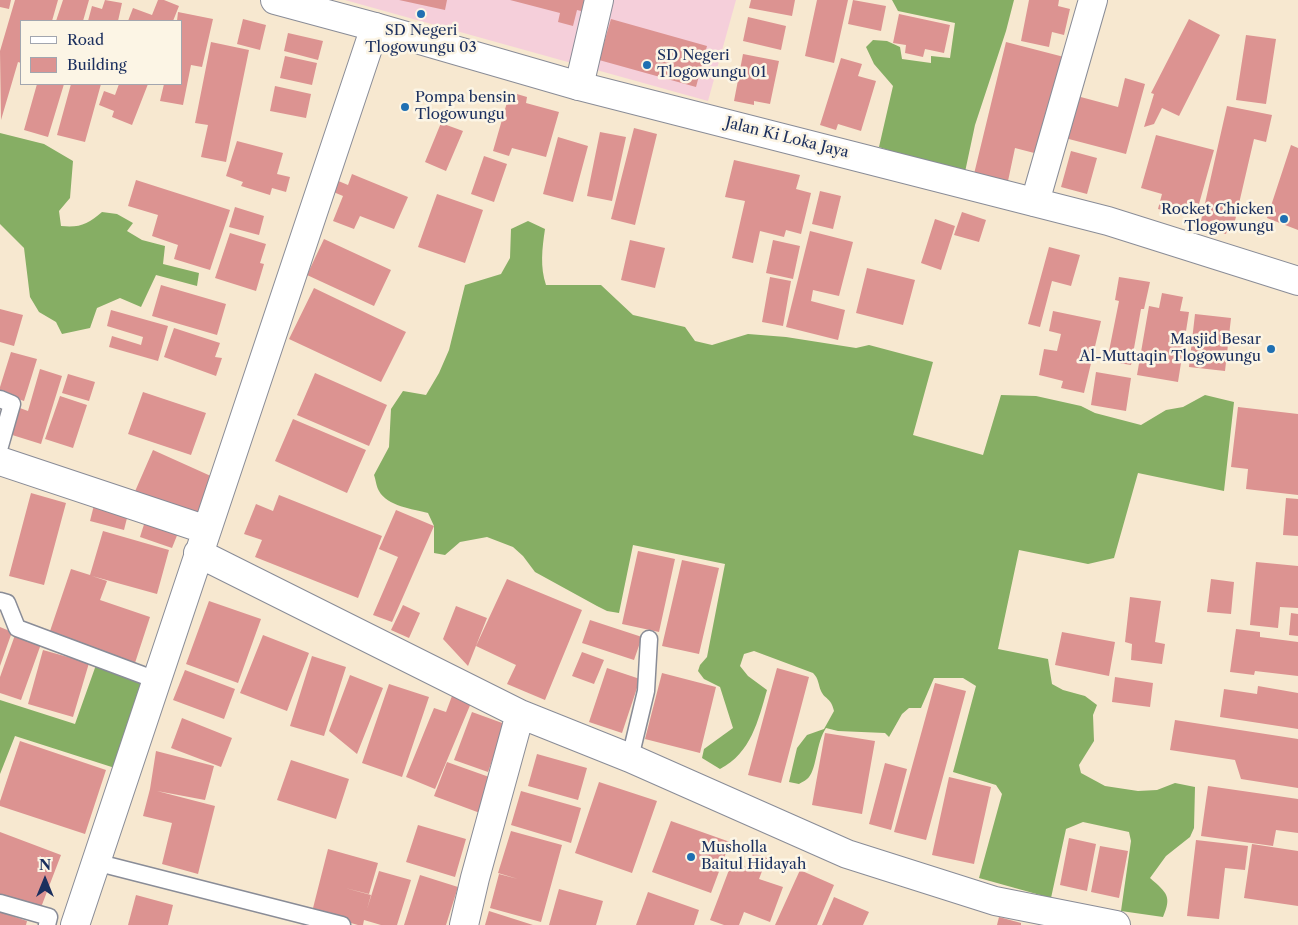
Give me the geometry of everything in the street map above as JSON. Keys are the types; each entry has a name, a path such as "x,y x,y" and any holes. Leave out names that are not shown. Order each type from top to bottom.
{"street":[{"name":"Jalan Ki Loka Jaya","path":"275,0 579,86 1108,221 1298,281"},
{"path":"579,86 599,0"},
{"path":"1035,202 1093,0"},
{"path":"75,925 375,27"},
{"path":"0,461 202,542 520,714 630,758 847,854 995,901 1116,925"},
{"path":"464,925 520,714"}],"lane":[{"path":"0,399 12,404 0,446"},
{"path":"0,601 7,603 17,628 156,680"},
{"path":"630,758 646,691 649,639"},
{"path":"95,862 342,925"},
{"path":"0,903 49,916 47,925"}],"shaded area":[{"name":"SD Negeri Tlogowungu 01","path":"345,0 736,0 708,101"}],"green space":[{"path":"892,0 1014,0 1006,31 975,125 965,172 943,168 879,147 893,86 874,64 866,47 873,40 887,41 900,47 902,59 931,63 931,56 950,58 955,23 898,11"},
{"path":"0,133 44,144 73,161 70,198 59,211 61,226 83,224 102,212 117,214 133,223 127,231 142,240 165,246 163,264 199,273 197,286 156,275 141,307 120,298 97,308 90,328 62,334 56,322 39,312 30,297 24,248 0,224"},
{"path":"528,221 545,229 542,258 546,285 601,285 633,315 685,327 695,341 712,345 748,334 786,337 856,348 869,345 933,362 913,435 983,455 1001,395 1036,396 1081,406 1095,413 1141,425 1166,410 1183,407 1205,395 1234,402 1224,491 1138,473 1114,558 1088,564 1019,550 998,649 1048,659 1052,684 1063,690 1085,696 1097,705 1093,715 1094,741 1079,765 1081,773 1105,786 1138,791 1157,790 1175,783 1195,787 1194,828 1190,837 1166,856 1150,878 1166,895 1167,904 1163,917 1121,911 1131,841 1129,832 1083,822 1066,829 1051,898 979,878 1002,794 996,785 953,772 976,686 963,678 934,678 921,708 909,708 902,714 889,737 885,733 838,731 826,728 820,741 812,773 799,784 789,782 797,748 807,735 824,729 834,711 833,706 823,694 813,673 754,651 744,654 740,666 748,676 767,690 752,735 739,754 720,769 702,758 704,749 733,728 720,687 704,679 698,671 700,665 707,657 725,564 633,545 619,613 607,611 535,572 523,556 513,547 487,537 460,542 445,555 434,553 434,526 428,513 388,500 377,487 374,475 389,447 391,409 403,391 426,395 439,373 449,350 465,285 501,274 510,258 511,229"},
{"path":"96,665 147,681 118,769 15,736 0,774 0,700 75,724"}],"building":[{"path":"0,0 11,0 9,9 0,7"},
{"path":"15,0 58,0 52,20 20,20 20,63 18,62 1,120 0,51"},
{"path":"63,0 89,0 83,20 56,20"},
{"path":"105,0 122,3 118,20 88,20 92,6 102,9"},
{"path":"158,0 164,0 179,6 173,20 128,20 133,8 152,15"},
{"path":"399,0 447,0 445,10"},
{"path":"510,0 588,0 585,12 577,10 573,26 558,22 560,13"},
{"path":"751,0 795,0 792,16 749,8"},
{"path":"817,0 848,0 834,63 805,56"},
{"path":"853,0 886,6 881,31 848,24"},
{"path":"1029,0 1059,0 1058,6 1070,9 1064,35 1052,32 1049,47 1021,41"},
{"path":"178,12 213,19 202,67 191,65 183,105 160,101 164,85 182,85 182,20 177,20"},
{"path":"899,14 950,25 944,53 925,49 923,57 905,53 906,45 893,43"},
{"path":"748,17 786,26 781,50 743,41"},
{"path":"243,19 266,25 260,50 237,44"},
{"path":"611,19 707,46 696,87 599,60"},
{"path":"1189,19 1220,35 1179,116 1162,108 1154,124 1144,127 1154,94 1151,93"},
{"path":"288,33 323,41 318,60 284,51"},
{"path":"1246,35 1276,39 1266,104 1236,100"},
{"path":"211,42 249,50 226,162 201,157 208,125 195,123"},
{"path":"1006,42 1064,57 1038,154 1015,148 1008,181 974,174"},
{"path":"743,54 779,61 770,104 754,101 754,105 734,101"},
{"path":"285,56 317,63 312,85 280,78"},
{"path":"841,58 862,64 858,76 876,81 861,131 838,124 836,130 820,125"},
{"path":"1125,78 1145,84 1126,154 1065,138 1077,96 1118,107"},
{"path":"37,85 64,85 48,137 24,130"},
{"path":"71,85 101,85 85,142 57,135"},
{"path":"119,85 148,85 132,125 112,117 114,111 99,105 104,91 115,95"},
{"path":"275,86 311,94 306,118 270,111"},
{"path":"510,92 527,97 526,103 559,112 546,157 512,148 509,156 493,151"},
{"path":"1227,106 1272,115 1266,142 1254,139 1234,225 1229,224 1226,234 1208,229 1209,223 1201,221"},
{"path":"441,123 463,131 446,171 425,162"},
{"path":"634,128 657,134 635,225 611,219"},
{"path":"600,132 626,137 612,201 587,196"},
{"path":"1156,135 1214,150 1199,204 1189,201 1185,216 1158,209 1162,194 1141,188"},
{"path":"558,137 588,146 573,202 543,194"},
{"path":"237,141 283,153 277,174 290,177 286,192 272,188 270,195 241,186 243,182 226,176"},
{"path":"1291,145 1298,148 1298,230 1267,218"},
{"path":"1071,151 1097,158 1087,194 1061,187"},
{"path":"484,156 507,164 494,202 471,194"},
{"path":"734,160 800,175 796,189 811,193 801,234 786,230 784,237 760,231 753,263 732,258 745,201 725,197"},
{"path":"352,174 408,197 394,229 360,216 354,229 333,221 343,196 331,191 336,180 348,185"},
{"path":"136,180 230,210 210,270 174,259 178,245 152,236 158,215 128,206"},
{"path":"820,191 841,196 833,229 812,224"},
{"path":"437,194 483,210 465,263 418,247"},
{"path":"235,207 264,216 259,235 229,227"},
{"path":"962,212 986,220 979,242 954,235"},
{"path":"935,219 955,226 941,270 921,263"},
{"path":"810,231 853,242 839,296 813,290 811,301 845,310 838,340 786,327"},
{"path":"230,233 266,244 260,263 264,264 256,291 215,278"},
{"path":"324,239 391,270 374,306 307,275"},
{"path":"630,240 665,248 655,288 621,280"},
{"path":"773,240 800,246 793,279 766,273"},
{"path":"1049,247 1080,255 1071,286 1052,281 1040,327 1028,324"},
{"path":"867,268 915,280 903,325 856,313"},
{"path":"770,277 791,281 783,326 762,322"},
{"path":"1119,277 1150,282 1144,309 1141,309 1131,365 1107,361 1119,301 1115,300"},
{"path":"161,285 226,304 217,335 152,316"},
{"path":"314,288 406,332 381,382 289,339"},
{"path":"1162,293 1183,297 1180,311 1189,312 1178,382 1137,375 1149,306 1159,308"},
{"path":"0,309 23,315 14,346 0,342"},
{"path":"111,310 168,326 158,361 109,347 112,336 141,345 143,337 107,326"},
{"path":"1053,311 1101,321 1084,393 1061,388 1063,381 1039,375 1044,349 1057,351 1061,334 1049,331"},
{"path":"1195,314 1231,318 1225,371 1189,367"},
{"path":"174,328 220,343 215,357 222,358 216,376 164,357"},
{"path":"11,352 37,359 24,401 0,393 0,387"},
{"path":"40,369 62,376 41,444 9,434 17,407 28,411"},
{"path":"1096,372 1131,378 1126,411 1091,405"},
{"path":"315,373 387,405 369,446 297,415"},
{"path":"68,374 95,382 89,401 62,393"},
{"path":"143,392 206,413 191,455 128,434"},
{"path":"60,396 87,405 73,448 45,439"},
{"path":"1238,407 1298,414 1298,495 1246,489 1248,469 1231,467"},
{"path":"293,419 366,450 347,493 275,461"},
{"path":"153,450 213,477 193,522 133,496"},
{"path":"31,493 66,503 44,585 9,576"},
{"path":"279,495 382,536 358,598 255,557 262,540 244,534 256,504 273,511"},
{"path":"1286,498 1298,499 1298,536 1283,535"},
{"path":"95,501 129,510 124,530 90,521"},
{"path":"396,510 434,526 392,622 373,615 398,557 379,549"},
{"path":"146,518 180,528 172,548 140,537"},
{"path":"103,531 169,550 157,594 92,576 107,581 100,600 150,617 134,666 48,637 71,569 90,575"},
{"path":"638,551 675,559 659,632 622,624"},
{"path":"682,560 719,568 699,654 662,646"},
{"path":"1256,562 1298,566 1298,608 1280,607 1278,628 1250,625"},
{"path":"507,579 582,610 545,700 507,684 516,665 476,646"},
{"path":"1211,579 1234,582 1231,614 1207,612"},
{"path":"1130,597 1161,601 1155,642 1165,644 1162,664 1131,660 1132,644 1125,642"},
{"path":"209,601 261,619 238,683 186,664"},
{"path":"403,605 420,613 409,638 391,630"},
{"path":"456,606 487,618 468,666 443,639"},
{"path":"1291,613 1298,614 1298,636 1289,635"},
{"path":"590,620 642,637 634,660 582,643"},
{"path":"0,627 12,632 0,666"},
{"path":"1236,629 1260,632 1260,637 1298,642 1298,676 1255,671 1254,675 1230,672"},
{"path":"1062,632 1115,642 1109,676 1055,665"},
{"path":"15,635 41,644 21,700 0,693 0,677"},
{"path":"263,635 309,653 287,711 240,693"},
{"path":"43,650 89,663 73,717 28,704"},
{"path":"582,652 604,660 594,684 572,676"},
{"path":"312,656 346,667 324,736 290,726"},
{"path":"607,668 640,679 622,733 589,722"},
{"path":"777,668 809,677 781,783 748,775"},
{"path":"185,670 235,689 224,719 173,700"},
{"path":"662,673 716,687 700,753 645,739"},
{"path":"350,675 383,688 357,754 329,731"},
{"path":"1115,677 1153,683 1150,707 1112,702"},
{"path":"935,683 966,691 926,840 894,832"},
{"path":"389,684 429,697 402,777 362,763"},
{"path":"1258,686 1298,693 1298,729 1220,717 1224,689 1257,694"},
{"path":"452,696 471,703 435,789 406,777 434,708 446,712"},
{"path":"472,712 505,724 488,772 454,760"},
{"path":"182,718 232,738 221,767 171,748"},
{"path":"1175,720 1298,739 1298,788 1241,779 1235,760 1170,750"},
{"path":"825,733 875,741 862,814 812,805"},
{"path":"20,741 106,770 85,834 0,806"},
{"path":"156,751 214,766 205,800 157,791 215,806 198,874 162,864 172,823 143,816 150,789"},
{"path":"537,754 587,768 578,800 528,786"},
{"path":"291,760 349,779 336,819 277,800"},
{"path":"447,762 492,778 480,813 434,796"},
{"path":"885,763 907,769 891,830 869,824"},
{"path":"949,777 991,787 974,864 932,855"},
{"path":"599,782 657,801 632,873 575,853"},
{"path":"1208,786 1298,799 1298,833 1276,830 1273,846 1201,836"},
{"path":"521,791 581,808 571,843 511,825"},
{"name":"Musholla Baitul Hidayah","path":"671,821 730,842 711,893 652,872"},
{"path":"418,825 466,839 455,877 406,862"},
{"path":"511,831 562,845 541,922 490,908 499,874 518,879 498,873"},
{"path":"0,832 61,855 40,910 0,895"},
{"path":"1069,838 1096,844 1087,891 1060,885"},
{"path":"1196,840 1248,846 1245,870 1225,868 1219,919 1187,916"},
{"path":"1252,844 1298,851 1298,906 1244,898"},
{"path":"1100,846 1128,851 1119,898 1091,892"},
{"path":"328,849 378,863 369,894 345,888 371,895 367,909 379,871 411,880 397,925 381,925 364,920 363,925 358,925 312,912"},
{"path":"753,853 767,858 759,879 783,887 770,922 744,912 739,925 724,925 710,920 732,862 748,868"},
{"path":"800,870 834,885 817,925 775,925"},
{"path":"420,875 458,887 446,925 404,925"},
{"path":"559,889 603,901 596,925 549,925"},
{"path":"648,892 699,910 694,925 636,925"},
{"path":"136,895 173,905 168,925 128,925"},
{"path":"834,897 869,912 863,925 822,925"},
{"path":"489,911 533,925 485,925"},
{"path":"0,912 27,921 26,925 0,925"},
{"path":"999,917 1021,923 1021,925 997,925"}],"place":[{"name":"SD Negeri Tlogowungu 03","path":"421,14"},
{"name":"SD Negeri Tlogowungu 01","path":"647,65"},
{"name":"Pompa bensin Tlogowungu","path":"405,107"},
{"name":"Rocket Chicken Tlogowungu","path":"1284,219"},
{"name":"Masjid Besar Al-Muttaqin Tlogowungu","path":"1271,349"},
{"name":"Musholla Baitul Hidayah","path":"691,857"}]}
